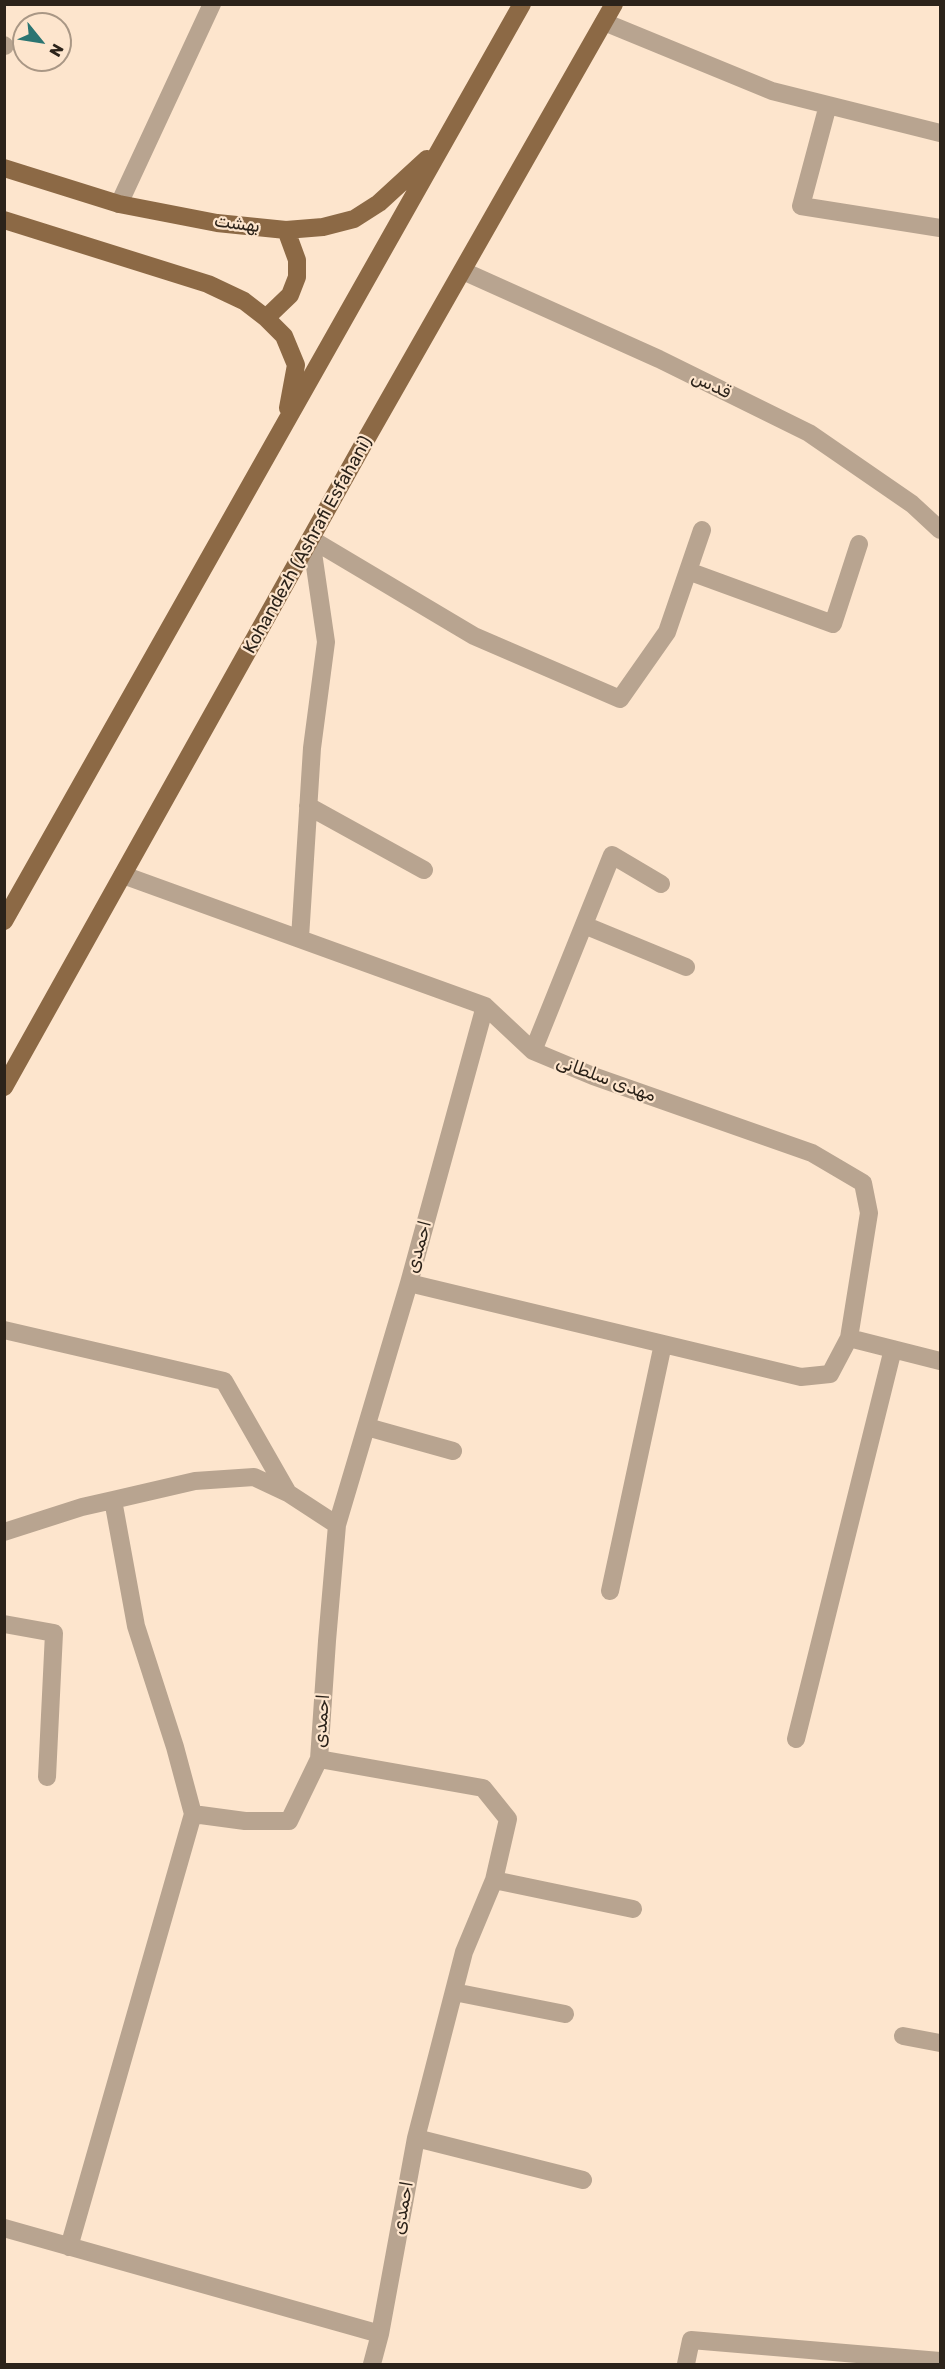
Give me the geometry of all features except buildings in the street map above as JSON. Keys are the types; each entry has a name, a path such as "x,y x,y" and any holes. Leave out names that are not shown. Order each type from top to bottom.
{"main road":[{"path":"4,921 522,4"},
{"name":"Kohandezh (Ashrafi Esfahani)","path":"4,1087 614,4"},
{"name":"بهشت","path":"4,168 118,204 217,223 286,230 323,227 354,219 379,203 446,140"},
{"path":"4,220 208,284 244,301 266,318 284,336 296,365 289,405 278,438"},
{"path":"266,318 290,296 297,277 297,260 286,230"}],"street":[{"path":"118,204 212,4"},
{"path":"604,22 772,91 940,133"},
{"path":"828,105 801,206 940,228"},
{"name":"قدس","path":"463,271 659,360 809,433 912,504 940,531"},
{"path":"311,539 474,636 620,699 667,632 702,530"},
{"path":"300,938 312,748 326,642 311,539"},
{"path":"688,571 833,624 860,544"},
{"path":"308,806 424,870"},
{"path":"533,1051 612,855 661,884"},
{"name":"مهدی سلطانی","path":"123,875 484,1006 533,1051 592,1076 812,1153 863,1183 869,1213 849,1338 830,1374 801,1377 663,1344"},
{"path":"584,925 686,967"},
{"name":"احمدی","path":"372,2364 380,2334 416,2138 464,1952 494,1880 508,1819 483,1788 319,1759 338,1525 409,1283 484,1006"},
{"path":"409,1283 663,1344 610,1591"},
{"path":"4,1330 224,1381 288,1494"},
{"path":"849,1338 940,1361"},
{"path":"796,1739 893,1349"},
{"path":"367,1427 453,1451"},
{"path":"4,1532 82,1507 112,1500 195,1482 254,1477 288,1494 338,1525"},
{"path":"69,2247 193,1814 176,1747 136,1626 112,1500"},
{"path":"4,1624 54,1633 47,1778"},
{"path":"193,1814 245,1821 289,1821 319,1759"},
{"path":"494,1880 633,1909"},
{"path":"454,1992 565,2014"},
{"path":"903,2036 940,2043"},
{"path":"416,2138 583,2180"},
{"path":"4,2228 380,2334"},
{"path":"686,2364 691,2340 940,2361"}]}
